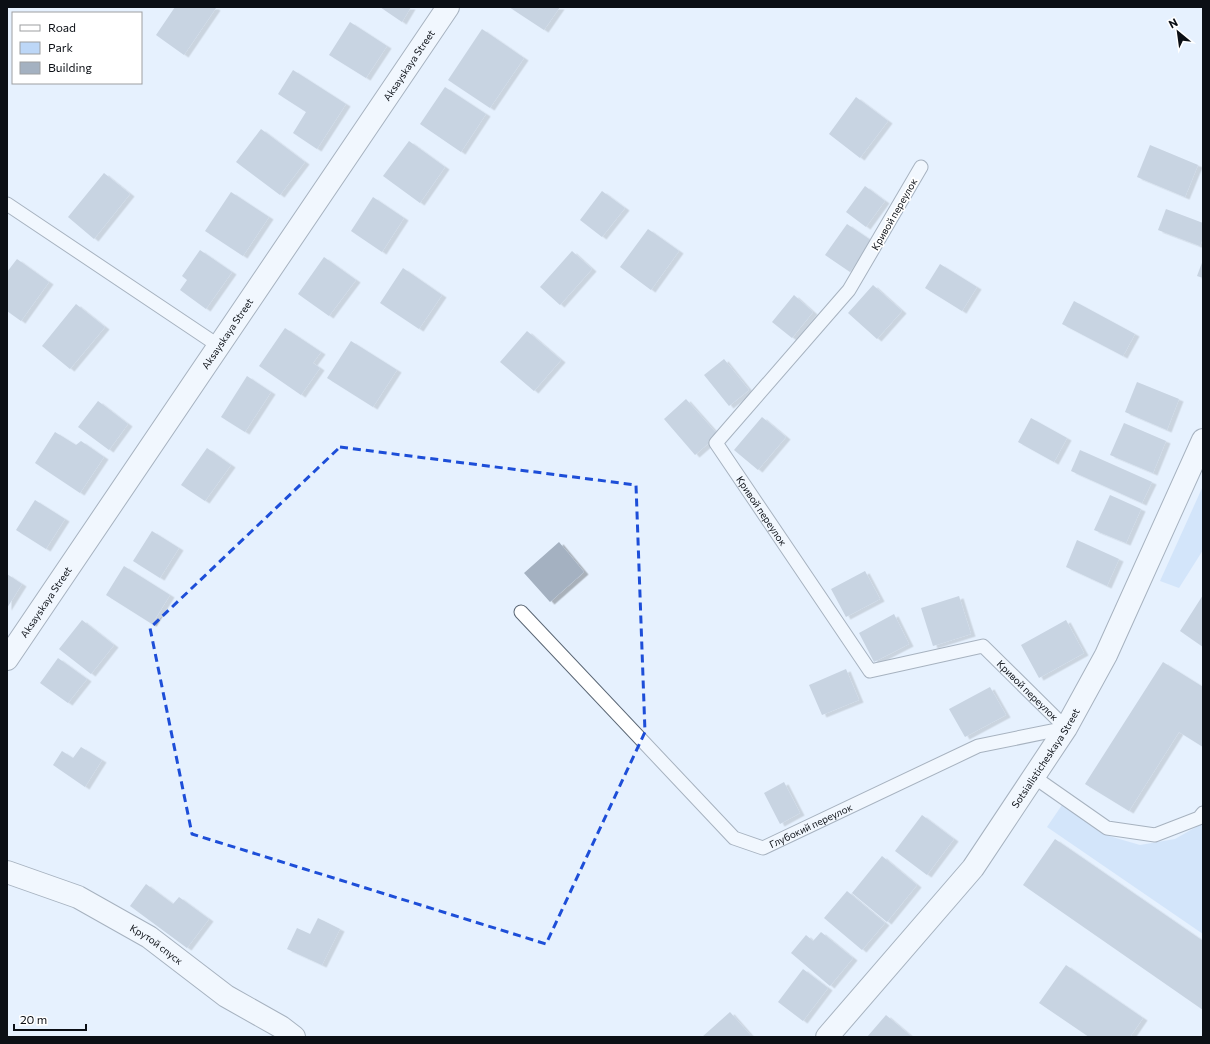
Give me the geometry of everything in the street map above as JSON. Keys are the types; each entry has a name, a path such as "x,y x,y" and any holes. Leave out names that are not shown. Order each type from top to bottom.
{"street":[{"name":"Aksayskaya Street","path":"7,659 448,7"},
{"name":"Sotsialisticheskaya Street","path":"827,1037 973,868 1066,728 1106,655 1203,440"},
{"name":"Крутой спуск","path":"7,872 78,896 149,937 226,996 281,1027 294,1037"}],"lane":[{"name":"Кривой переулок","path":"921,167 850,290 716,443 870,670 983,646 1066,728"},
{"path":"7,204 218,346"},
{"name":"Глубокий переулок","path":"521,612 734,838 763,848 978,746 1066,728"},
{"path":"1034,777 1107,828 1155,836 1199,818 1203,813"}],"highlighted area":[{"path":"340,447 636,485 645,732 546,944 192,834 150,628"}],"green space":[{"path":"1203,486 1203,550 1179,588 1160,581"},
{"path":"1062,805 1109,836 1140,845 1175,839 1203,823 1203,934 1047,827"}],"building":[{"path":"175,7 216,8 184,55 156,35"},
{"path":"380,7 411,7 402,22"},
{"path":"509,7 560,7 544,30"},
{"path":"350,22 387,46 366,78 329,55"},
{"path":"482,29 524,58 490,108 448,80"},
{"path":"293,70 346,104 317,149 293,133 306,112 278,94"},
{"path":"445,87 486,114 461,152 420,124"},
{"path":"856,97 888,121 860,158 829,134"},
{"path":"261,129 305,162 280,195 236,162"},
{"path":"409,141 445,167 420,203 383,176"},
{"path":"1150,145 1198,165 1185,197 1137,177"},
{"path":"104,173 130,194 94,239 68,217"},
{"path":"865,186 885,201 866,227 846,212"},
{"path":"602,191 625,208 602,237 580,220"},
{"path":"231,192 269,217 243,256 205,231"},
{"path":"373,197 404,218 382,252 351,231"},
{"path":"1166,209 1203,223 1203,238 1200,246 1158,230"},
{"path":"847,224 872,241 850,272 825,255"},
{"path":"648,229 679,251 651,290 620,267"},
{"path":"200,250 232,272 206,309 180,290 187,280 182,276"},
{"path":"572,251 592,269 560,305 540,287"},
{"path":"324,257 356,280 329,316 298,294"},
{"path":"17,259 49,282 21,321 7,311 7,272"},
{"path":"1203,260 1203,278 1197,276"},
{"path":"940,264 977,287 962,311 925,288"},
{"path":"403,268 442,295 419,329 380,303"},
{"path":"873,285 902,311 877,339 848,313"},
{"path":"794,295 813,312 792,338 772,322"},
{"path":"1074,301 1135,334 1123,356 1062,324"},
{"path":"76,304 105,327 70,369 42,346"},
{"path":"285,328 321,352 313,363 320,368 301,395 259,366"},
{"path":"527,331 561,360 534,391 500,362"},
{"path":"351,341 397,370 373,407 327,378"},
{"path":"724,359 749,390 729,406 704,375"},
{"path":"247,376 271,392 245,432 221,417"},
{"path":"1137,382 1179,399 1167,430 1125,412"},
{"path":"686,399 718,435 695,455 664,419"},
{"path":"98,401 128,424 109,450 78,427"},
{"path":"762,417 786,437 758,470 734,450"},
{"path":"1031,418 1067,438 1054,462 1018,442"},
{"path":"1124,423 1166,441 1153,473 1110,455"},
{"path":"55,432 76,445 81,441 104,457 80,493 35,463"},
{"path":"207,448 231,465 205,501 181,485"},
{"path":"1080,450 1152,482 1142,503 1071,471"},
{"path":"1110,495 1141,509 1126,543 1094,530"},
{"path":"35,500 65,519 46,549 16,530"},
{"path":"152,531 179,548 160,578 133,561"},
{"path":"1077,540 1119,559 1107,586 1066,567"},
{"path":"559,542 584,572 550,602 524,573"},
{"path":"124,566 170,595 152,624 106,595"},
{"path":"865,571 880,599 846,617 831,589"},
{"path":"7,574 22,584 7,608"},
{"path":"1203,595 1203,647 1180,631"},
{"path":"959,596 971,634 933,646 921,608"},
{"path":"894,614 909,644 874,662 859,633"},
{"path":"82,620 114,645 91,674 59,649"},
{"path":"1066,620 1084,653 1039,678 1021,645"},
{"path":"58,658 87,679 68,703 40,683"},
{"path":"1163,662 1203,687 1203,747 1179,732 1129,811 1085,784"},
{"path":"846,669 859,700 822,715 809,685"},
{"path":"990,687 1006,715 965,737 949,709"},
{"path":"81,747 102,760 85,787 53,765 62,751 73,758"},
{"path":"784,782 800,813 780,824 764,793"},
{"path":"922,815 954,839 927,875 895,851"},
{"path":"1055,839 1203,941 1203,1010 1023,885"},
{"path":"882,856 917,885 887,922 852,893"},
{"path":"146,884 173,904 179,897 209,919 187,948 130,906"},
{"path":"847,891 885,923 862,950 824,918"},
{"path":"318,918 340,929 322,965 287,949 297,928 310,934"},
{"path":"821,932 853,958 830,986 791,953 806,935 813,941"},
{"path":"1066,965 1143,1018 1130,1037 1089,1037 1039,1003"},
{"path":"803,969 828,988 803,1021 778,1002"},
{"path":"730,1012 752,1037 702,1037"},
{"path":"886,1015 912,1037 867,1037"}]}
